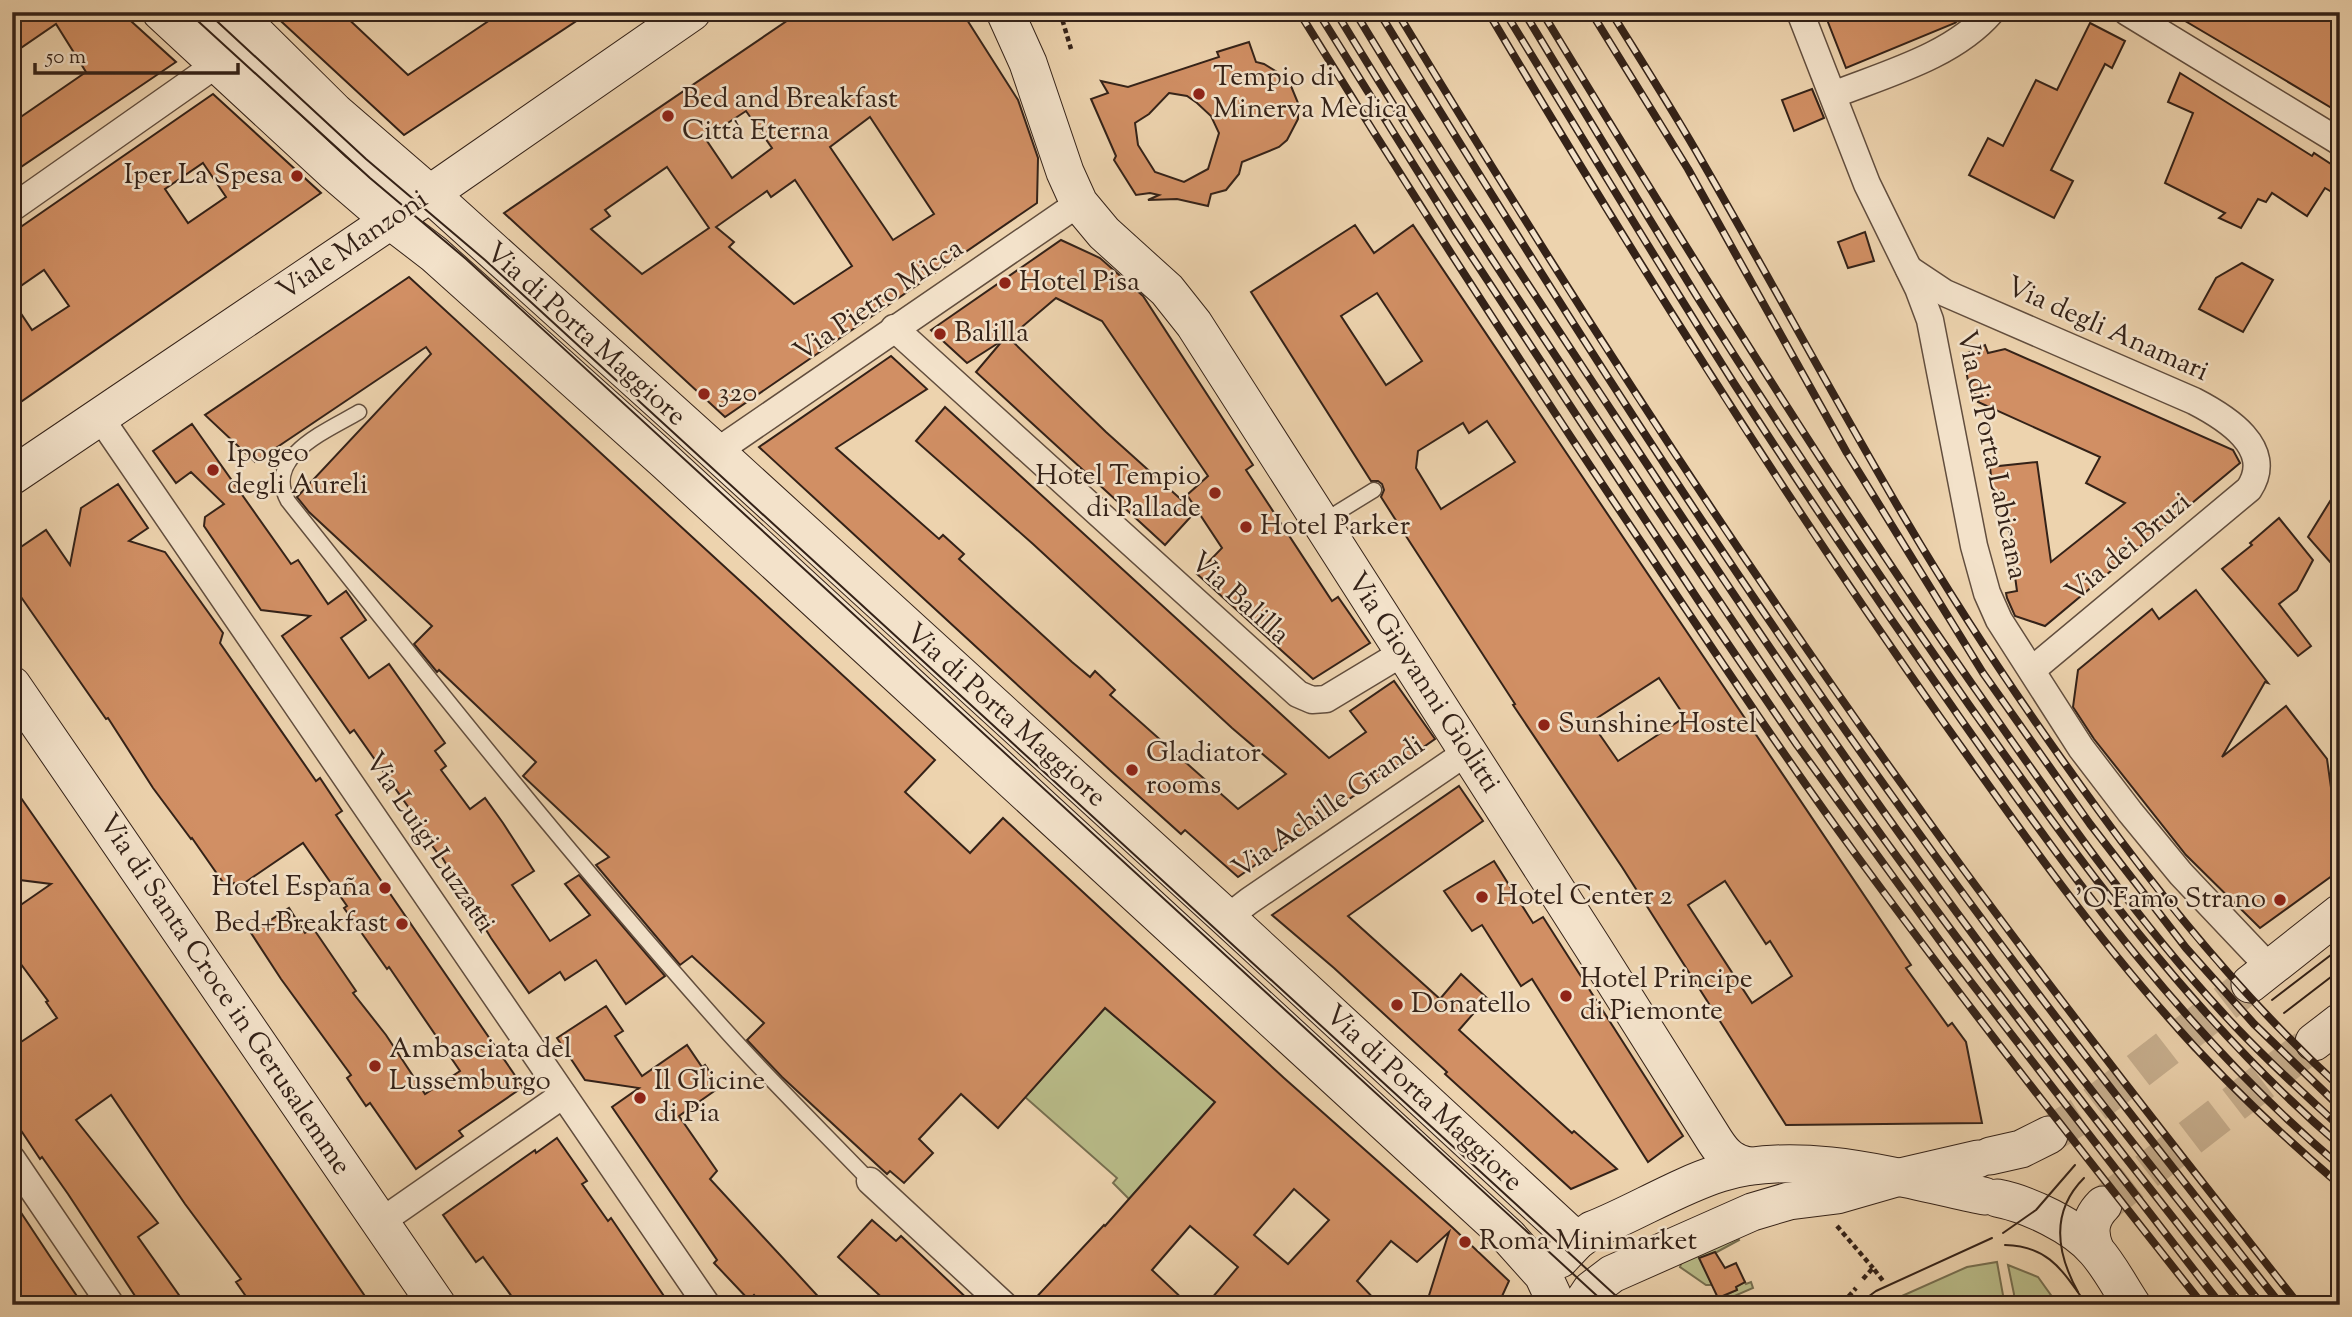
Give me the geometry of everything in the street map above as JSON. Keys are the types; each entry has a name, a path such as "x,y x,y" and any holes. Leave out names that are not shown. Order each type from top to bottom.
{"main road":[{"path":"161,12 216,64 411,207"},
{"path":"234,12 335,112 411,207"},
{"name":"Via Giovanni Giolitti","path":"1005,12 1028,63 1065,172 1079,203 1104,233 1151,274 1180,304 1322,522 1715,1141 1728,1158 1737,1164 1750,1166"},
{"name":"Viale Manzoni","path":"12,476 411,207 684,14"},
{"name":"Via di Porta Maggiore","path":"411,207 716,452 1577,1241"},
{"name":"Via di Porta Maggiore","path":"411,207 434,254 656,453 1539,1289"},
{"name":"Via di Santa Croce in Gerusalemme","path":"12,685 437,1305"},
{"path":"2260,976 2340,914"},
{"path":"1581,1305 1591,1290 1612,1274 1752,1212 1789,1201 1837,1195 1896,1178 2021,1149 2049,1135"},
{"path":"1539,1289 1577,1241 1592,1230 1712,1176 1750,1166 1819,1165 1991,1197 2036,1210 2061,1224 2095,1249"},
{"path":"2103,1205 2091,1225 2091,1236 2095,1249 2132,1305"}],"street":[{"name":"Via di Porta Labicana","path":"1800,12 1870,191 1925,304 1935,338 1969,526 1982,579 1999,620 2081,748 2260,976"},
{"path":"1833,96 1945,49 1973,30 1992,12"},
{"path":"2127,12 2340,142"},
{"path":"12,208 216,64"},
{"name":"Via Pietro Micca","path":"716,452 1079,203"},
{"name":"Via degli Anamari","path":"1909,269 1945,293 2206,407 2228,422 2249,443 2256,455 2258,470"},
{"name":"Via Balilla","path":"894,328 1298,694 1312,700 1326,699 1404,652"},
{"name":"Via Luigi Luzzatti","path":"99,416 707,1305"},
{"name":"Via dei Bruzi","path":"2032,670 2242,495 2253,483 2258,470"},
{"name":"Via Achille Grandi","path":"1227,918 1467,752"},
{"path":"379,1223 563,1095"},
{"path":"12,1159 111,1305"},
{"path":"870,1181 1004,1305"}],"lane":[{"path":"197,12 411,207"},
{"path":"359,412 295,453 282,477 288,502 482,743 687,986 870,1181"},
{"path":"1322,522 1374,490"}],"path":[{"path":"1060,12 1071,49"},
{"path":"1833,1221 1884,1282"},
{"path":"1863,1279 1873,1268"},
{"path":"1843,1303 1856,1288"},
{"path":"1638,1298 1642,1304"}],"green space":[{"path":"1105,1008 1215,1102 1129,1199 1113,1183 1117,1178 1025,1097"},
{"path":"1736,1235 1739,1240 1702,1260 1712,1285 1706,1285 1680,1267 1682,1261"},
{"path":"1997,1262 2003,1295 2002,1305 1884,1304 1967,1267"},
{"path":"2008,1265 2038,1277 2058,1305 2013,1305 2014,1294"},
{"path":"1751,1282 1753,1288 1723,1301 1718,1298 1737,1290 1736,1287"}],"building":[{"path":"12,12 121,12 176,62 12,173 12,123 86,72 56,24 12,54"},
{"path":"271,12 341,12 408,75 502,12 590,12 404,135"},
{"path":"800,12 962,12 1018,100 1038,158 1037,203 725,417 504,213","holes":["746,111 772,148 732,178 705,138","870,117 934,214 893,240 830,147","667,167 709,228 642,274 591,229 610,216 605,210","795,180 852,266 794,304 729,247 734,242 716,227 767,191 771,197"]},
{"path":"1824,12 1968,12 1955,23 1846,68"},
{"path":"2170,12 2340,12 2340,113 2263,67"},
{"path":"2090,23 2125,41 2112,68 2105,64 2051,170 2073,181 2054,218 1969,175 1988,138 2003,146 2036,80 2057,90"},
{"path":"1249,42 1256,62 1282,75 1291,86 1298,103 1298,119 1287,140 1279,147 1242,162 1239,174 1226,190 1211,194 1208,206 1177,199 1148,200 1159,195 1150,193 1136,195 1114,160 1116,156 1091,99 1108,93 1101,81 1128,87 1219,57 1217,52","holes":["1169,93 1187,96 1211,116 1219,133 1208,169 1184,182 1155,172 1138,145 1135,123 1149,114"]},
{"path":"2180,73 2312,156 2314,153 2340,170 2340,197 2325,188 2307,216 2272,193 2266,202 2258,199 2241,228 2219,218 2225,213 2165,183 2193,113 2168,102"},
{"path":"1812,89 1824,118 1794,131 1782,100"},
{"path":"213,94 321,193 12,408 12,300 32,330 69,306 44,270 12,292 12,233","holes":["203,163 226,197 188,223 165,189"]},
{"path":"1355,225 1374,253 1413,225 1911,965 1906,968 1948,1026 1952,1023 1966,1042 1982,1123 1786,1125 1381,497 1384,490 1382,484 1371,481 1251,292","holes":["1377,293 1422,361 1386,385 1341,316","1487,421 1515,462 1441,509 1416,468 1418,451 1463,423 1469,433","1659,678 1685,717 1618,761 1591,722","1725,881 1766,944 1770,941 1792,976 1752,1003 1688,905"]},
{"path":"1865,232 1874,261 1848,268 1838,242"},
{"path":"1061,240 1100,258 1143,296 1253,465 1246,470 1332,601 1338,597 1370,643 1313,679 1197,574 1222,548 1187,495 1208,476 1102,321 1056,298 1009,338 1106,432 1195,512 1165,545 976,372 1003,340 967,363 931,330"},
{"path":"2242,263 2273,280 2243,332 2199,309 2216,278"},
{"path":"409,277 935,760 905,792 970,853 1003,818 1284,1078 1509,1281 1498,1305 1426,1305 1449,1232 1417,1262 1391,1241 1357,1281 1380,1305 1206,1305 1238,1267 1190,1226 1152,1270 1189,1305 1029,1305 1105,1226 1215,1102 1105,1008 998,1128 961,1094 919,1139 933,1153 904,1183 890,1171 887,1174 782,1077 747,1040 764,1023 692,956 680,965 596,865 609,857 523,776 536,762 439,670 437,672 414,644 432,626 309,512 297,497 431,354 426,347 255,462 205,415","holes":["1294,1189 1329,1220 1288,1264 1254,1235"]},
{"path":"1985,345 1988,353 2005,349 2233,450 2240,463 2045,626 2015,616 2007,598 2006,593 2017,591 2005,502 1994,503 1990,467 2037,462 2051,562 2125,503 2086,483 2100,457 1978,402 1980,397 1970,391 1963,355"},
{"path":"891,356 927,389 836,448 939,539 943,535 964,554 959,559 1072,662 1090,677 1095,671 1115,690 1110,695 1238,809 1286,774 916,441 945,407 1329,758 1366,732 1350,711 1394,681 1435,739 1238,877 1185,830 1181,834 759,447"},
{"path":"192,424 291,564 298,560 328,604 346,591 366,620 341,638 369,678 389,664 445,743 435,751 446,766 441,770 470,809 485,798 503,823 534,871 512,885 550,941 590,915 565,884 579,875 665,976 626,1004 596,960 565,980 560,972 529,993 491,938 440,854 413,820 416,818 354,730 350,733 282,636 310,616 261,610 204,526 205,517 224,504 191,472 176,483 153,451"},
{"path":"118,484 148,528 129,541 165,552 223,633 220,643 316,781 320,778 342,811 336,815 523,1087 459,1131 463,1136 416,1169 370,1103 366,1106 347,1078 351,1075 251,933 289,908 305,933 313,928 356,991 353,993 386,1035 425,1094 460,1071 389,967 387,969 344,908 347,906 303,843 237,888 234,883 227,888 153,788 108,718 106,719 12,584 12,553 46,530 70,565 81,508"},
{"path":"2340,485 2340,548 2331,563 2308,537"},
{"path":"2279,518 2313,560 2297,590 2279,604 2311,646 2298,656 2222,569 2252,545 2250,543"},
{"path":"2196,590 2268,683 2265,682 2222,757 2286,706 2327,759 2333,802 2340,797 2340,870 2260,928 2186,855 2094,739 2073,707 2078,670 2152,609 2159,619"},
{"path":"12,785 371,1305 252,1305 236,1282 241,1279 185,1204 111,1095 76,1120 158,1223 138,1237 186,1305 141,1305 68,1194 42,1157 40,1159 12,1117 12,1048 57,1018 46,1002 48,1001 12,952 12,911 51,884 12,879"},
{"path":"1459,786 1483,821 1348,916 1440,999 1461,974 1487,998 1459,1030 1572,1133 1574,1131 1617,1169 1571,1189 1334,968 1272,915"},
{"path":"1494,861 1533,923 1543,917 1683,1136 1648,1162 1532,979 1521,986 1482,925 1472,931 1444,891"},
{"path":"606,1006 623,1031 615,1036 642,1076 687,1045 702,1067 705,1065 720,1087 679,1116 717,1171 710,1179 826,1305 763,1305 754,1295 749,1300 714,1263 717,1260 612,1107 639,1088 585,1080 557,1038"},
{"path":"557,1138 587,1181 582,1184 608,1221 611,1218 670,1305 518,1305 483,1257 476,1262 443,1215 535,1150 536,1153"},
{"path":"12,1199 51,1258 83,1305 12,1305"},
{"path":"872,1220 896,1241 901,1236 974,1305 890,1305 838,1257"},
{"path":"1715,1252 1725,1268 1736,1263 1745,1282 1736,1287 1737,1290 1718,1298 1699,1258"}],"tunnel":[{"path":"2049,1135 2081,1115 2250,984"},
{"path":"2103,1205 2314,1042"}],"tram line":[{"path":"188,12 370,178 466,259 1607,1305"},
{"path":"207,12 366,159 485,260 1626,1305"},
{"path":"2272,1000 2340,948"},
{"path":"2284,1013 2340,970"},
{"path":"2003,1233 2036,1210 2075,1165"},
{"path":"2078,1292 2065,1263 2060,1234 2066,1205 2084,1178"},
{"path":"1857,1305 1876,1291 1992,1238"},
{"path":"2005,1245 2033,1250 2054,1263 2087,1305"}],"railway":[{"path":"1299,12 1512,347 1800,776 1983,1024 2203,1305"},
{"path":"1318,12 1455,231 1797,745 1953,959 2221,1305"},
{"path":"1336,12 1541,334 1843,781 1944,921 2242,1305"},
{"path":"1355,12 1514,264 1832,738 2005,977 2262,1305"},
{"path":"1379,12 1634,418 1767,618 1950,876 2137,1122 2281,1305"},
{"path":"1397,12 1648,412 1846,705 2055,992 2299,1305"},
{"path":"1488,12 1596,192 1765,459 1882,634 2023,834 2107,945 2187,1039 2250,1104 2340,1185"},
{"path":"1505,12 1762,427 1903,636 2046,838 2090,897 2183,1011 2285,1117 2340,1166"},
{"path":"1524,12 1762,399 1899,604 2011,764 2141,937 2187,991 2235,1045 2340,1145"},
{"path":"1542,12 1699,268 1807,437 1917,604 2062,812 2123,894 2187,973 2249,1041 2340,1127"},
{"path":"1591,12 1688,169 1847,453 1983,673 2090,824 2186,948 2254,1024 2340,1107"},
{"path":"1611,12 1692,144 1907,522 2024,705 2099,811 2183,920 2274,1023 2340,1087"}],"place":[{"name":"Tempio di Minerva Medica","path":"1199,94"},
{"name":"Bed and Breakfast Città Eterna","path":"668,116"},
{"name":"Iper La Spesa","path":"297,176"},
{"name":"Hotel Pisa","path":"1005,283"},
{"name":"Balilla","path":"940,334"},
{"name":"320","path":"704,394"},
{"name":"Ipogeo degli Aureli","path":"213,470"},
{"name":"Hotel Tempio di Pallade","path":"1215,493"},
{"name":"Hotel Parker","path":"1246,527"},
{"name":"Sunshine Hostel","path":"1544,725"},
{"name":"Gladiator rooms","path":"1132,770"},
{"name":"Hotel España","path":"385,888"},
{"name":"Hotel Center 2","path":"1482,897"},
{"name":"'O Famo Strano","path":"2280,900"},
{"name":"Bed+Breakfast","path":"402,924"},
{"name":"Hotel Principe di Piemonte","path":"1566,996"},
{"name":"Donatello","path":"1397,1005"},
{"name":"Ambasciata del Lussemburgo","path":"375,1066"},
{"name":"Il Glicine di Pia","path":"640,1098"},
{"name":"Roma Minimarket","path":"1465,1242"}]}
